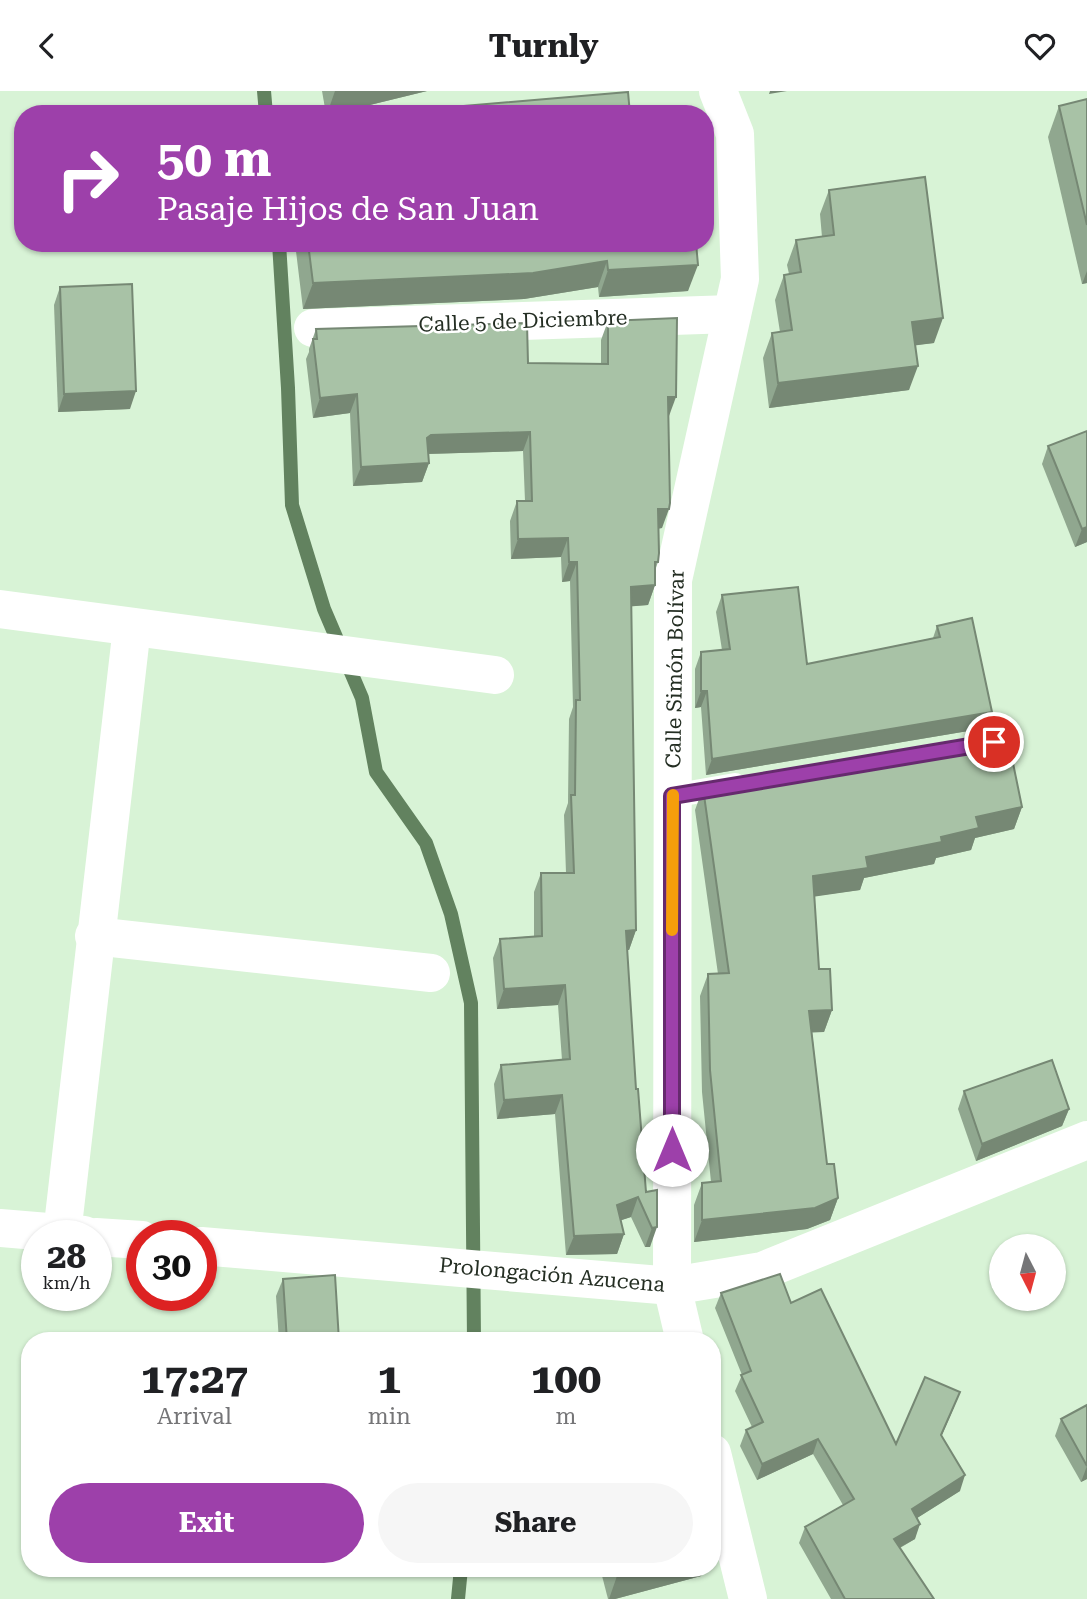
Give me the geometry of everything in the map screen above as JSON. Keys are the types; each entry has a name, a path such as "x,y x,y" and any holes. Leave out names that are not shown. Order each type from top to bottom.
{"street":[{"name":"Calle Simón Bolívar","path":"683,1332 672,1286 673,580 740,279 734,134 718,91"},
{"name":"Calle 5 de Diciembre","path":"313,328 733,314"},
{"path":"0,610 495,675"},
{"path":"82,1220 94,936 132,627"},
{"path":"94,936 431,973"},
{"name":"Prolongación Azucena","path":"217,1247 672,1286 762,1271 1087,1140"},
{"path":"0,1228 21,1230"},
{"path":"721,1490 748,1599"}],"lane":[{"path":"672,796 753,782"}],"building":[{"path":"628,92 629,105 476,105"},
{"path":"1087,99 1087,225 1059,106"},
{"path":"925,177 943,318 912,322 918,366 778,383 772,333 792,330 784,275 801,272 796,240 834,235 829,190"},
{"path":"309,252 697,252 698,265 608,270 607,261 533,273 313,283"},
{"path":"132,284 136,391 64,394 60,287"},
{"path":"677,318 676,397 668,397 669,509 658,509 659,553 658,562 655,562 655,585 631,587 636,930 626,931 636,1089 646,1192 657,1190 657,1227 652,1228 638,1197 617,1205 624,1234 574,1236 562,1095 504,1100 501,1065 570,1059 565,985 504,989 500,939 542,936 541,873 574,873 571,795 575,795 576,700 580,700 577,562 569,562 568,538 518,539 517,501 532,501 530,432 431,435 427,438 429,463 361,467 357,394 320,398 313,339 317,339 316,329 527,323 528,363 608,364 608,321"},
{"path":"1087,431 1087,527 1082,529 1048,446"},
{"path":"798,587 807,664 940,637 937,626 972,618 992,712 712,759 707,691 701,691 701,652 730,649 722,595"},
{"path":"1007,734 1022,807 976,817 979,828 941,837 942,842 866,857 868,868 813,876 819,969 830,969 832,1010 809,1011 827,1164 834,1164 838,1198 815,1208 702,1220 702,1183 721,1181 710,1070 708,974 729,973 703,788"},
{"path":"1052,1060 1069,1109 982,1144 964,1091"},
{"path":"780,1274 791,1303 821,1289 896,1444 925,1377 960,1392 941,1435 965,1475 912,1509 920,1524 894,1539 934,1599 845,1599 805,1527 854,1499 818,1439 762,1464 746,1430 763,1422 741,1375 751,1371 721,1293"},
{"path":"335,1275 338,1332 286,1332 283,1279"},
{"path":"1087,1405 1087,1466 1061,1419"}],"waterway":[{"path":"264,91 265,105"},
{"path":"280,252 292,505 324,609 362,698 376,772 426,843 451,914 471,1003 474,1332"},
{"path":"458,1599 460,1577"}],"slow traffic":[{"path":"672,930 673,795"}],"route":[{"path":"672,1150 672,796 994,742"}]}
